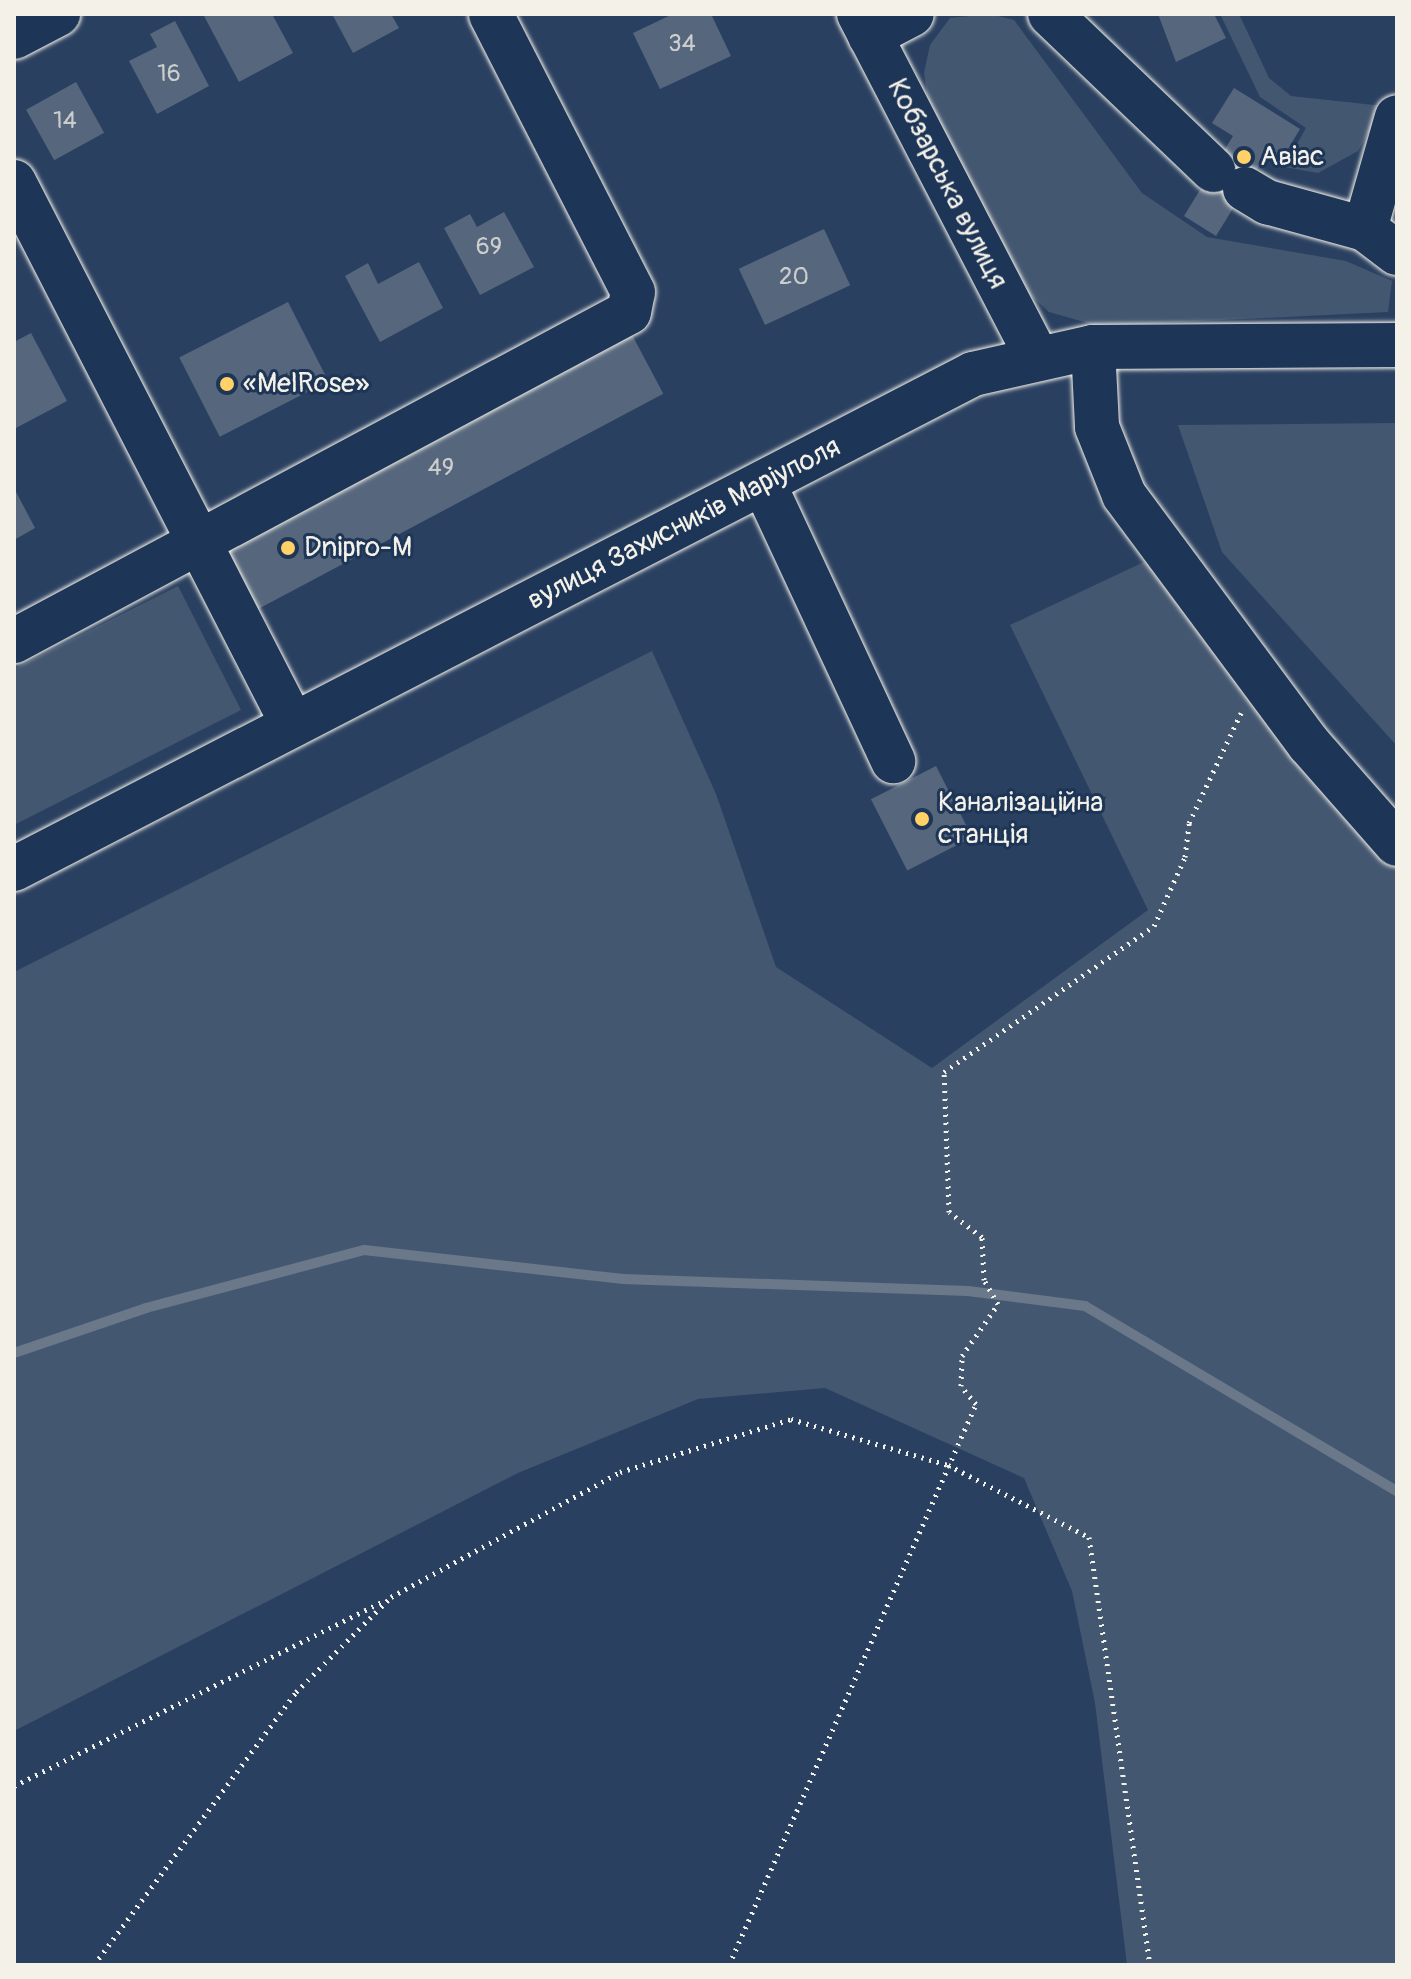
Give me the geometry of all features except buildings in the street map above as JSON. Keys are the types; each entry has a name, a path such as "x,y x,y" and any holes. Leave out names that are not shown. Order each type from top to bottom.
{"street":[{"path":"14,37 58,14"},
{"path":"14,641 629,312 633,292 491,14"},
{"path":"865,25 912,14"},
{"path":"1050,14 1229,179 1267,202 1381,241 1397,117"},
{"name":"Кобзарська вулиця","path":"865,25 1036,355"},
{"path":"14,182 293,725"},
{"name":"вулиця Захисників Маріуполя","path":"14,869 973,374 1036,355 1093,347 1397,345"},
{"path":"1093,347 1097,427 1124,495 1256,673 1397,844"},
{"path":"764,484 893,761"}],"path":[{"path":"729,1965 976,1404 961,1386 962,1356 998,1304 984,1280 982,1237 949,1212 944,1072 1154,926 1185,857 1189,823 1256,673"},
{"path":"14,1786 391,1597 620,1472 791,1419 948,1465 1089,1537 1150,1965"},
{"path":"94,1965 296,1692 391,1597"}],"shaded area":[{"path":"990,14 1014,20 1142,193 1207,237 1346,261 1392,281 1388,312 1098,326 1049,312 1016,282 930,114 924,73 930,45 950,18"},
{"path":"1220,14 1239,14 1269,78 1291,96 1383,106 1358,151 1318,173 1284,167 1306,128 1260,97"},
{"path":"1397,423 1397,746 1222,552 1178,425"},
{"path":"1165,552 1397,844 1397,1965 1127,1965 1095,1703 1072,1591 1024,1478 825,1388 698,1399 518,1473 14,1731 14,972 652,651 716,794 776,967 932,1068 1148,910 1010,625"},
{"path":"178,586 241,710 14,825 14,669"}],"waterway":[{"path":"14,1353 146,1308 364,1250 623,1279 968,1291 1085,1306 1397,1491"}],"place":[{"name":"Авіас","path":"1244,157"},
{"name":"«MelRose»","path":"227,384"},
{"name":"Dnipro-M","path":"288,548"},
{"name":"Каналізаційна станція","path":"922,819"}]}
